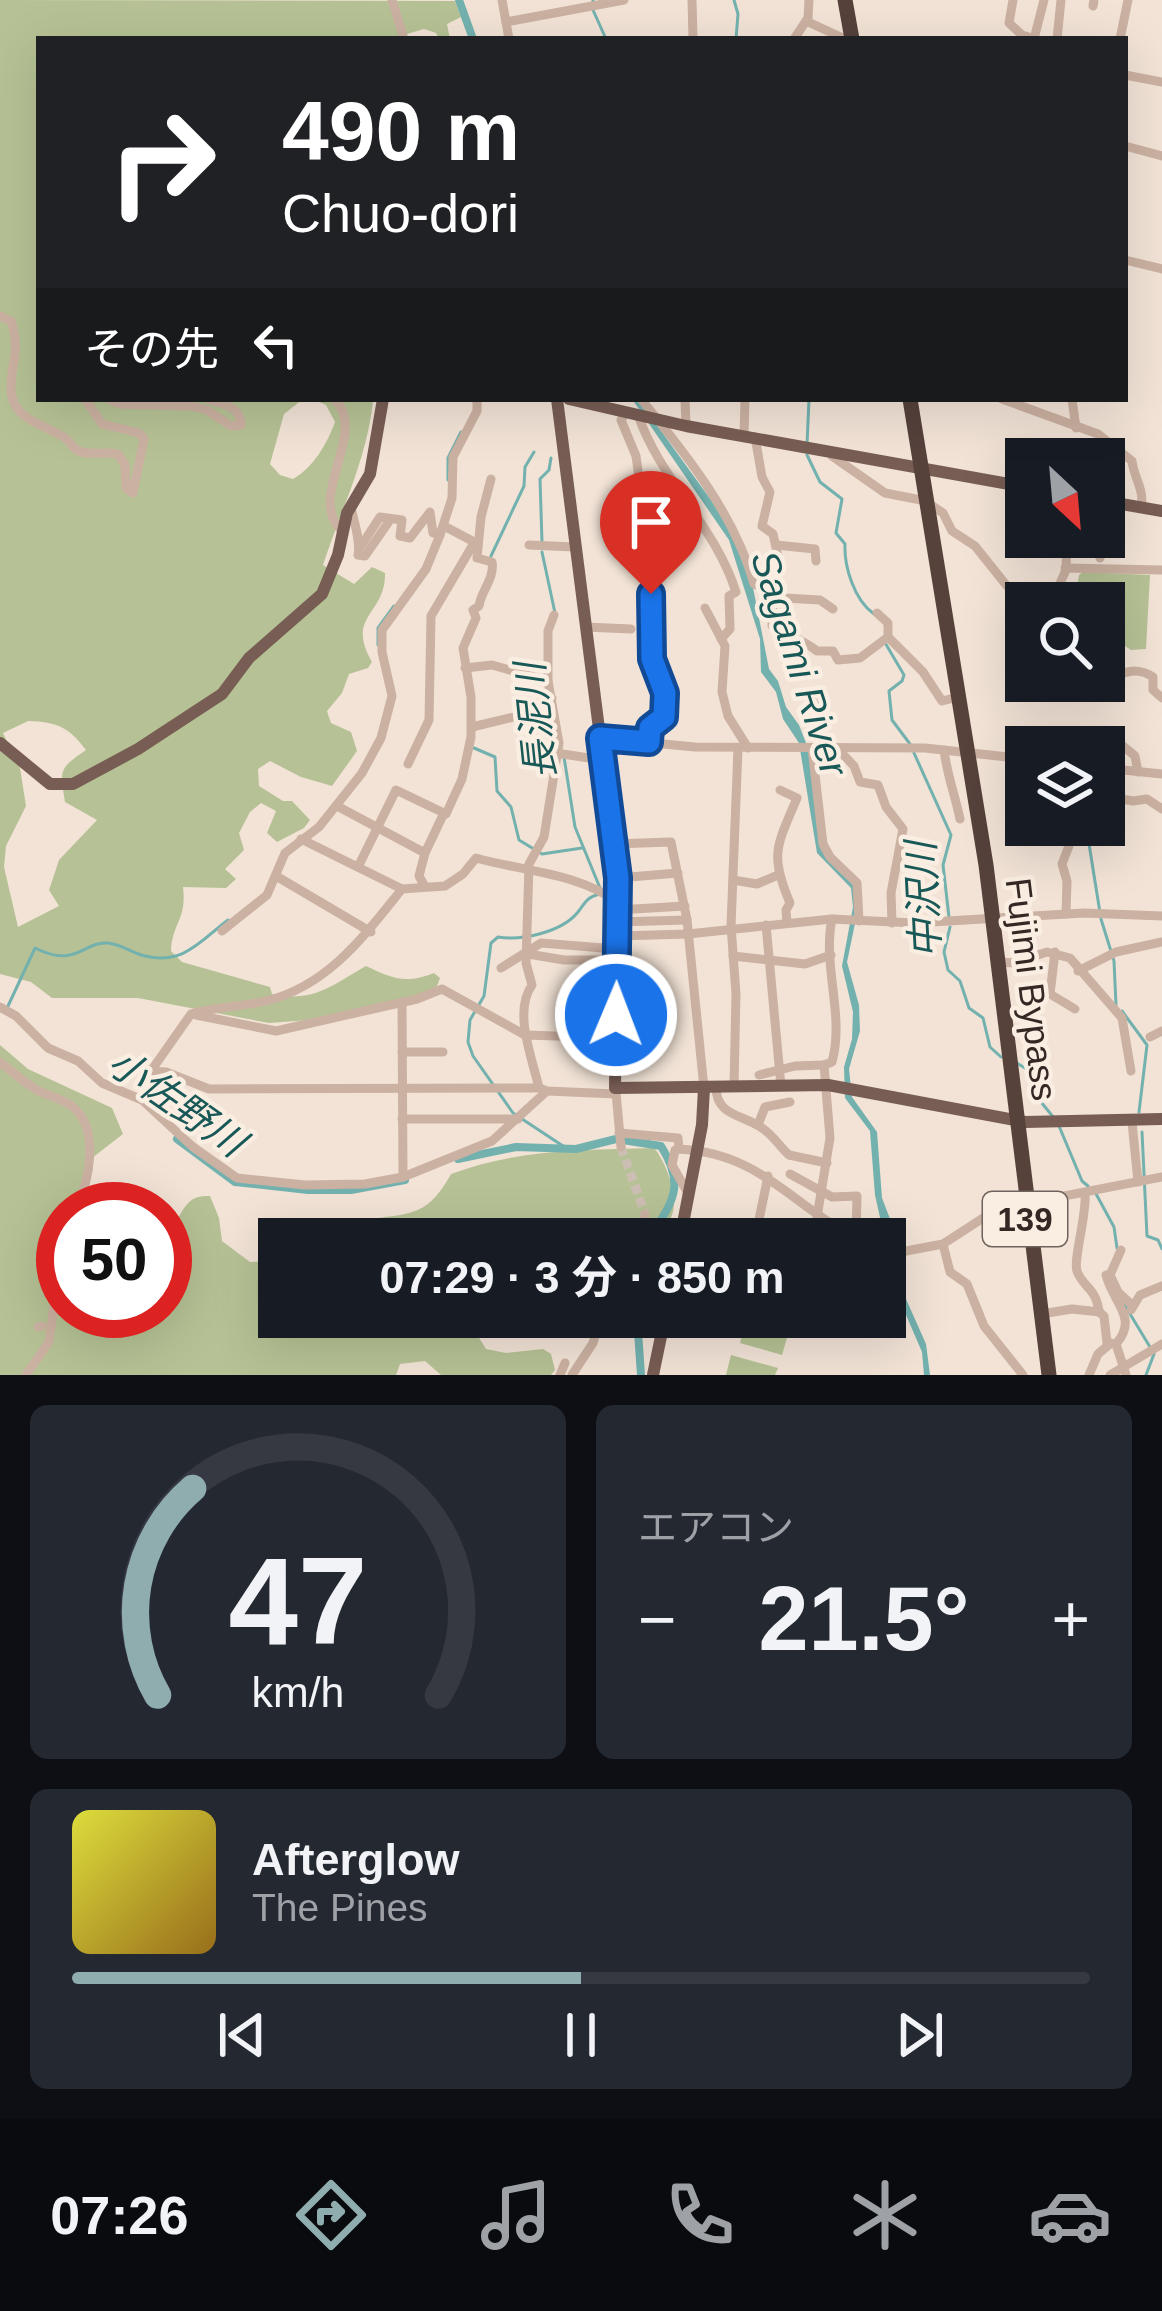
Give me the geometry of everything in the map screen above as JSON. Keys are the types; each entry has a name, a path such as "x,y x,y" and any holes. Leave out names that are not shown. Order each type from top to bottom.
{"highway":[{"path":"842,0 847,36"},
{"name":"Fujimi Bypass","path":"908,402 966,752"},
{"name":"Fujimi Bypass","path":"924,501 1000,962 1009,1060"},
{"name":"Fujimi Bypass","path":"992,918 1046,1375"},
{"name":"Fujimi Bypass","path":"1026,1206 1046,1375"}],"main road":[{"path":"0,743 50,784 62,786 91,776 222,694 250,658 322,594 351,507 370,474 382,402"},
{"path":"556,402 618,878 616,1091 849,1086 1016,1120 1162,1119"},
{"path":"582,402 686,426 1005,480"},
{"path":"1125,501 1162,507"},
{"path":"684,1218 710,1088"},
{"path":"652,1375 660,1338"}],"street":[{"path":"392,0 403,36"},
{"path":"502,0 505,36"},
{"path":"506,22 624,0"},
{"path":"692,0 694,36"},
{"path":"796,36 806,21 809,0"},
{"path":"1013,0 1009,23 1026,36"},
{"path":"1030,36 1044,0"},
{"path":"1057,36 1061,0"},
{"path":"1121,36 1128,0"},
{"path":"806,21 840,36"},
{"path":"1128,76 1162,82"},
{"path":"1128,147 1162,156"},
{"path":"1128,261 1162,269"},
{"path":"0,316 11,321 16,335 11,392 18,406 36,425 63,436 79,451 118,454 125,464 126,488 133,493 145,441 139,433 102,424 87,402"},
{"path":"115,402 198,407 231,426 241,425 234,409 215,402"},
{"path":"337,402 346,424 335,469 332,514 342,531"},
{"path":"222,931 261,902 285,853 319,827 367,764 392,696 382,652 384,626 426,569 452,498 453,457 477,402"},
{"path":"641,402 649,443 726,562 736,592 729,596 730,629 721,639"},
{"path":"686,402 686,426"},
{"path":"745,402 750,436 770,492 762,526 770,531 780,566"},
{"path":"1011,402 1108,439 1132,461 1142,504"},
{"path":"1072,402 1076,428"},
{"path":"643,416 734,529 754,584 784,598 820,600 833,609"},
{"path":"643,416 621,419 636,456 640,487 665,546 651,594 652,659 665,693 666,711 650,728 649,742"},
{"path":"819,448 885,494 924,501 943,513 952,531 975,545 1005,583"},
{"path":"424,885 419,876 425,853 462,779 472,727 464,644 473,627 473,610 479,606 493,569 492,562 477,558 476,543 491,479"},
{"path":"351,507 361,546 380,517 402,520 400,536 410,538 430,512 433,533 442,530 476,543"},
{"path":"408,764 429,720 431,616 476,543"},
{"path":"529,545 574,547"},
{"path":"776,545 815,549 816,561"},
{"path":"1060,582 1066,558"},
{"path":"1066,568 1162,569"},
{"path":"773,591 772,626 793,639 807,641 817,651 833,651 838,660 860,658 888,638"},
{"path":"705,608 721,639 726,658 722,694 743,748 731,926 734,1086"},
{"path":"877,614 888,623 888,638 922,672 942,701 954,698"},
{"path":"543,1089 525,1035 524,1000 532,985 526,963 528,872 544,837 558,730 548,681 548,631 554,615"},
{"path":"585,627 632,629"},
{"path":"465,668 492,665 548,681"},
{"path":"1125,672 1153,677 1154,690 1162,698"},
{"path":"813,694 831,748 854,766 860,782 878,785 886,807 903,829 891,893 892,923"},
{"path":"472,727 531,713 552,698"},
{"path":"600,738 743,748 944,750 1005,757"},
{"path":"1125,747 1135,756 1138,772"},
{"path":"811,748 824,848 859,887 854,920"},
{"path":"944,750 959,819"},
{"path":"556,753 602,760"},
{"path":"1125,770 1162,774"},
{"path":"358,867 396,790 444,813"},
{"path":"780,790 797,798 775,865 790,903 787,922"},
{"path":"1125,800 1147,799 1162,809"},
{"path":"337,806 425,853"},
{"path":"301,839 402,889 445,886 476,858 601,889 617,930"},
{"path":"613,844 668,839 685,906 710,1088 716,1100 725,1112 776,1137 789,1155 827,1163"},
{"path":"1066,914 1067,881 1061,864 1068,846"},
{"path":"618,878 678,873"},
{"path":"733,880 758,884 778,875"},
{"path":"276,876 370,932"},
{"path":"402,889 338,964 288,994 191,1014 151,1071 209,1089 616,1091 620,1141 678,1138 679,1149"},
{"path":"617,930 685,906"},
{"path":"617,930 688,934 832,919 892,923 1066,914 1162,916"},
{"path":"758,1075 832,1062 838,1033 832,919"},
{"path":"501,968 541,944 687,920"},
{"path":"766,925 782,1070 773,1105"},
{"path":"1078,971 1116,952 1162,942"},
{"path":"1000,962 1055,952 1070,958 1122,1018 1131,1071"},
{"path":"1055,952 1050,994 1075,1009"},
{"path":"733,956 805,964 831,955"},
{"path":"191,1014 276,1031 402,1003 442,988 525,1035 616,1038"},
{"path":"402,1003 403,1177"},
{"path":"0,1007 48,1048 78,1061 102,1083 142,1100 193,1147 237,1178 305,1185 364,1184 403,1177 493,1141 543,1089"},
{"path":"1150,1037 1162,1031"},
{"path":"402,1052 443,1052"},
{"path":"0,1062 37,1090 68,1102 81,1115 87,1182"},
{"path":"818,1217 827,1163 824,1065"},
{"path":"758,1125 765,1107 790,1102"},
{"path":"402,1119 518,1119"},
{"path":"1132,1122 1138,1181"},
{"path":"689,1195 676,1179 674,1150 719,1153 768,1176 818,1217"},
{"path":"790,1174 838,1199 857,1196 856,1218"},
{"path":"759,1218 768,1176"},
{"path":"906,1252 944,1244 997,1209 1162,1178"},
{"path":"1092,1192 1076,1265 1078,1274 1096,1293 1125,1371"},
{"path":"645,1214 645,1218"},
{"path":"944,1244 950,1272 967,1284 984,1326 1023,1375"},
{"path":"1121,1250 1110,1275 1130,1311"},
{"path":"1106,1275 1130,1311"},
{"path":"1089,1375 1126,1332 1130,1311 1140,1295 1162,1286"},
{"path":"1041,1314 1068,1309 1100,1312"},
{"path":"26,1375 50,1338"},
{"path":"572,1375 594,1338"},
{"path":"1110,1375 1125,1371 1156,1348"}],"green space":[{"path":"0,0 455,1 461,17 447,24 449,36 424,29 400,36 36,36 36,402 299,402 284,414 270,464 280,475 293,479 318,455 335,422 320,402 373,402 359,464 323,565 354,584 372,567 385,573 384,587 363,634 372,662 349,674 342,693 327,711 331,723 351,732 357,751 332,786 270,761 258,769 259,786 283,801 292,801 310,820 277,842 267,833 276,811 261,803 250,812 239,833 244,850 225,869 236,879 226,888 183,887 183,907 171,951 182,962 286,996 321,991 366,966 400,978 434,973 440,978 437,986 422,995 310,1020 269,1023 138,998 52,998 31,982 0,974","holes":["28,721 55,725 86,750 66,766 62,776 65,802 97,820 59,860 49,890 59,906 18,927 4,867 6,846 26,806 20,768 3,733"]},
{"path":"1079,575 1150,575 1146,649 1125,646 1125,582 1078,582"},
{"path":"0,1045 28,1069 112,1108 123,1134 92,1158 84,1182 36,1182 36,1338 192,1338 192,1200 210,1196 222,1241 250,1262 258,1262 258,1338 479,1338 486,1349 506,1353 543,1349 551,1354 555,1370 551,1375 441,1375 425,1361 400,1364 396,1375 0,1375"},
{"path":"654,1148 673,1190 671,1218 378,1218 427,1205 451,1174 551,1152"},
{"path":"741,1338 787,1338 782,1355 740,1343"},
{"path":"731,1355 778,1368 775,1375 726,1375"}],"water":[{"path":"634,402 640,402 719,511 748,562 769,669 810,753 821,849 852,880 858,909 847,962 859,1005 860,1031 849,1069 852,1097 877,1132 882,1198 890,1218 880,1218 870,1131 845,1098 844,1067 853,1012 842,966 853,907 851,888 817,853 799,743 783,719 776,692 761,672 760,639 729,540"},
{"path":"906,1299 926,1344 930,1375 924,1375 922,1352 906,1315"}],"waterway":[{"name":"Sagami River","path":"459,0 472,36"},
{"name":"中沢川","path":"593,0 605,36"},
{"name":"中沢川","path":"734,0 736,36"},
{"name":"中沢川","path":"807,445 809,402"},
{"path":"448,480 448,458 461,432"},
{"path":"491,556 524,486 525,467 534,452"},
{"name":"中沢川","path":"807,455 820,482 842,499 836,533 845,544 856,592 874,614"},
{"name":"長泥川","path":"542,542 540,479 549,470 551,458"},
{"name":"長泥川","path":"542,552 555,613"},
{"path":"378,645 378,628 394,606"},
{"name":"中沢川","path":"884,641 904,675 889,691 892,720 910,744"},
{"path":"474,748 495,757 497,791 511,807 519,840 542,854 582,848"},
{"name":"中沢川","path":"914,753 951,835 943,865 949,917"},
{"name":"長泥川","path":"564,757 575,827 600,888"},
{"path":"1089,846 1101,919 1114,961 1116,1005"},
{"name":"長泥川","path":"563,1146 513,1113 473,1056 468,1042 470,1020 484,996 491,943 498,937 552,930 599,894"},
{"path":"8,1006 35,948 61,956 108,943 145,956 170,957 191,949 228,920"},
{"name":"中沢川","path":"950,927 944,952 948,970 960,981 969,1008 983,1018 990,1047 1001,1057"},
{"path":"1122,1011 1147,1045 1139,1112"},
{"name":"中沢川","path":"1015,1062 1033,1073 1032,1091 1054,1118"},
{"name":"中沢川","path":"1059,1126 1088,1186"},
{"path":"1142,1132 1147,1236 1158,1240 1162,1249"},
{"name":"小佐野川","path":"177,1139 235,1182 351,1190 405,1180"},
{"name":"小佐野川","path":"458,1159 516,1147 576,1149 616,1139 661,1146 674,1184 661,1218"},
{"name":"中沢川","path":"1095,1192 1114,1227 1117,1248"},
{"name":"中沢川","path":"1124,1304 1150,1347"},
{"name":"小佐野川","path":"638,1338 641,1375"},
{"name":"中沢川","path":"1146,1375 1154,1354"}],"tunnel":[{"path":"621,1147 645,1214"}],"route":[{"path":"616,1015 618,878 600,738 649,742 650,728 664,717 667,700 652,659 651,594"}]}
